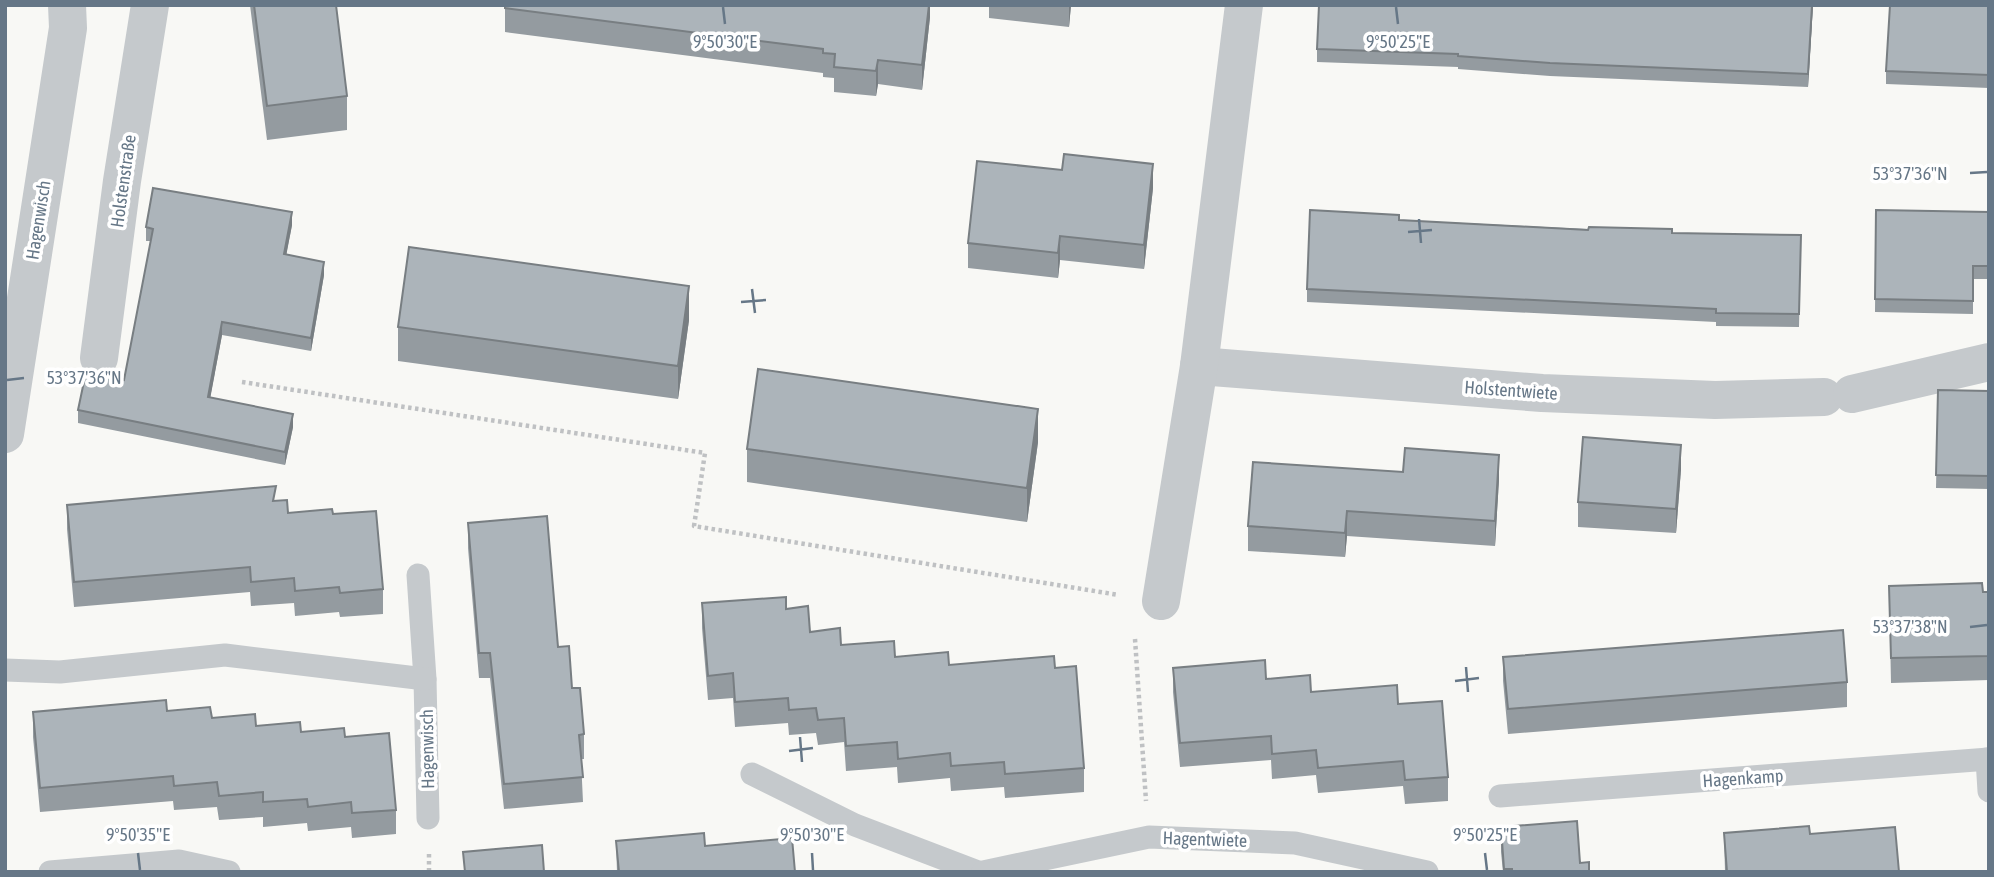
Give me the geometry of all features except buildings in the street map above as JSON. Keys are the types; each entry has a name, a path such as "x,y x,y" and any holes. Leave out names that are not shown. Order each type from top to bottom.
{"street":[{"name":"Hagenwisch","path":"5,434 68,28 67,5"},
{"name":"Holstenstraße","path":"99,358 122,181 150,5"},
{"path":"1161,601 1199,366 1244,5"},
{"name":"Holstentwiete","path":"1199,366 1542,393 1715,400 1838,396 1989,362"}],"lane":[{"name":"Hagenwisch","path":"418,575 425,680 428,818"},
{"path":"5,670 60,672 225,655 425,680"},
{"name":"Hagenkamp","path":"1500,796 1988,759 1989,791"},
{"name":"Hagentwiete","path":"752,774 855,825 981,872 1149,837 1295,843 1427,872"},
{"path":"50,872 179,861 229,872"}],"path":[{"path":"242,382 705,453 694,526 1161,601"},
{"path":"1149,837 1135,628 1161,601"}]}
